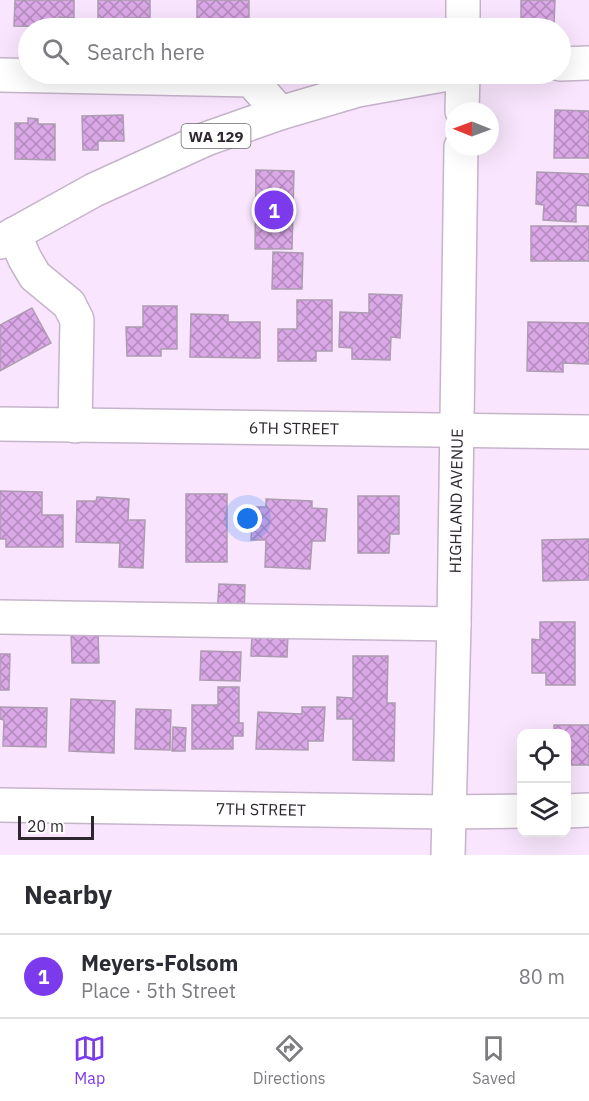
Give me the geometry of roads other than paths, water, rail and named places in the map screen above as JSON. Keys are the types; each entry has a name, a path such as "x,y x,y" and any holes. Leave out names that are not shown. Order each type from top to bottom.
{"street":[{"path":"463,0 463,18"},
{"path":"571,64 589,63"},
{"path":"0,75 18,75"},
{"path":"255,84 280,112"},
{"name":"WA 129","path":"7,238 94,189 206,139 280,112 358,90 392,84"},
{"path":"462,84 462,102"},
{"name":"HIGHLAND AVENUE","path":"448,855 461,156"},
{"path":"7,238 25,259 35,276 69,304 77,320 75,426"},
{"name":"6TH STREET","path":"0,424 589,432"},
{"path":"0,617 454,624"},
{"name":"7TH STREET","path":"0,805 448,813 517,811"},
{"path":"571,811 589,810"}],"place":[{"name":"Meyers-Folsom","path":"274,210"}]}
